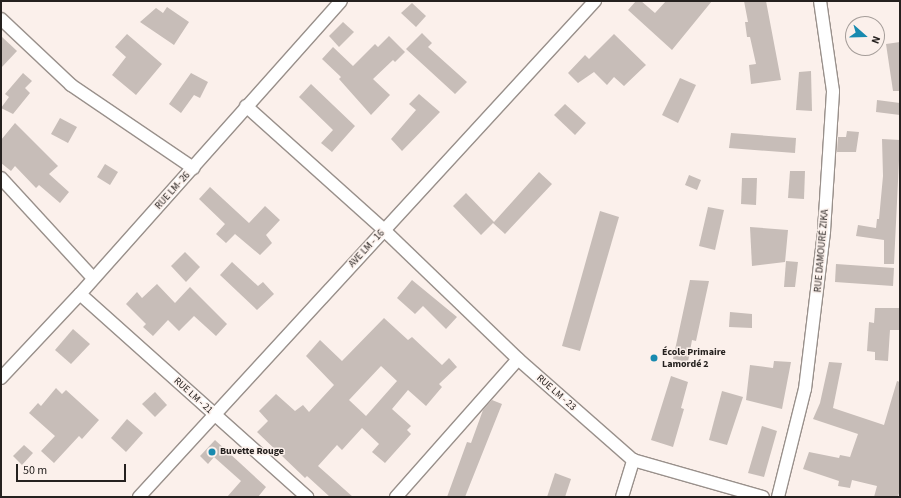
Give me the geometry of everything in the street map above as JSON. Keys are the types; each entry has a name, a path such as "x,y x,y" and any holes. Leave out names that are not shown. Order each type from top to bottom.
{"street":[{"name":"RUE LM- 26","path":"1,378 80,294 341,1"},
{"name":"AVE LM - 16","path":"139,497 595,1"},
{"name":"RUE DAMOURÉ ZIKA","path":"778,497 805,389 824,238 833,91 820,1"},
{"path":"1,19 71,85 193,168"},
{"name":"RUE LM - 23","path":"246,106 384,230 518,359 633,460 763,497"},
{"path":"1,178 93,278"},
{"name":"RUE LM - 21","path":"80,294 214,416 307,497"},
{"path":"396,497 518,359"},
{"path":"622,497 633,460"}],"building":[{"path":"636,1 641,1 655,13 666,1 712,1 672,50 628,10"},
{"path":"744,1 766,1 781,80 751,84 749,65 756,64 750,37 747,37 745,22 748,22"},
{"path":"412,3 426,16 416,27 401,13"},
{"path":"167,7 189,22 174,45 140,22 156,8 163,13"},
{"path":"343,22 354,32 339,47 329,36"},
{"path":"422,33 432,43 428,47 467,82 455,94 406,49"},
{"path":"127,34 162,64 136,95 112,75 126,57 115,47"},
{"path":"614,34 646,65 624,86 614,77 607,85 594,72 578,83 568,73 585,55 589,59"},
{"path":"1,36 17,51 1,68"},
{"path":"389,36 405,52 395,62 393,60 373,79 390,95 371,115 339,79 341,77 322,59 333,47 353,66 375,44 378,47"},
{"path":"900,42 900,91 893,91 886,44"},
{"path":"811,71 812,111 796,110 799,72"},
{"path":"23,73 32,81 25,88 30,93 13,114 1,108 9,97 5,94"},
{"path":"191,73 208,82 200,98 194,95 181,113 169,104"},
{"path":"680,78 696,85 678,123 662,115"},
{"path":"311,84 355,126 332,152 321,143 333,130 299,97"},
{"path":"419,94 440,112 402,151 391,139 416,110 409,104"},
{"path":"877,100 900,103 900,115 876,112"},
{"path":"565,104 586,123 575,135 554,115"},
{"path":"60,118 77,127 68,143 51,134"},
{"path":"15,123 58,166 49,174 69,192 60,203 39,185 36,188 15,166 11,171 1,163 1,140"},
{"path":"847,131 859,132 856,152 837,152 838,137 846,137"},
{"path":"731,133 796,138 795,153 729,148"},
{"path":"882,139 900,140 894,264 884,264 884,240 856,236 858,225 876,228 877,219 879,219 883,176"},
{"path":"105,164 118,172 110,185 97,177"},
{"path":"790,171 805,171 804,199 788,198"},
{"path":"539,172 552,184 505,234 493,223 481,235 453,206 466,193 494,222"},
{"path":"689,175 701,180 697,190 685,185"},
{"path":"742,178 757,178 756,205 741,204"},
{"path":"210,187 249,223 265,206 280,220 266,235 272,243 260,255 235,234 226,243 216,234 225,224 199,199"},
{"path":"708,207 724,210 715,250 699,246"},
{"path":"600,211 619,217 580,351 562,346"},
{"path":"750,227 788,230 785,262 752,266"},
{"path":"185,252 200,267 186,282 171,266"},
{"path":"786,261 798,262 795,287 784,287"},
{"path":"232,262 258,286 263,282 274,294 257,310 220,275"},
{"path":"836,264 894,268 893,286 835,282"},
{"path":"412,280 457,317 446,329 423,306 415,314 397,298"},
{"path":"690,280 709,281 696,341 692,340 688,362 673,359"},
{"path":"157,284 175,303 190,287 227,324 216,336 194,316 179,331 168,320 153,336 143,327 146,324 126,304 137,292 142,298"},
{"path":"875,308 900,308 900,330 890,330 888,361 875,360 875,352 867,351 869,322 874,323"},
{"path":"730,312 752,314 752,328 729,327"},
{"path":"384,318 408,340 412,337 442,365 449,358 457,367 439,384 442,387 426,406 408,390 392,409 411,426 407,430 411,434 385,463 372,452 379,444 362,428 342,450 337,445 318,466 353,497 330,497 307,476 305,478 257,432 268,421 259,411 276,394 295,411 303,405 309,412 334,385 306,356 320,340 342,361","holes":["381,366 397,381 366,416 349,400"]},
{"path":"73,329 90,344 71,364 55,350"},
{"path":"774,361 791,362 782,409 746,400 750,365 773,368"},
{"path":"829,362 842,363 833,408 884,425 897,381 900,382 900,489 898,497 874,497 877,486 852,480 850,488 838,486 839,481 803,469 809,452 839,458 840,455 850,457 858,434 813,419 820,403"},
{"path":"671,376 688,382 681,408 684,409 673,447 651,440"},
{"path":"56,388 62,394 66,390 99,420 82,439 79,436 54,463 41,451 55,436 29,413 38,403 41,406"},
{"path":"722,391 743,397 727,445 709,440"},
{"path":"155,392 167,405 155,417 142,404"},
{"path":"492,400 502,404 465,497 447,497 467,442 471,443 483,410"},
{"path":"127,419 143,433 126,452 111,438"},
{"path":"762,426 777,431 764,477 748,473"},
{"path":"215,440 266,487 258,497 227,497 241,481 214,457 208,464 200,456"},
{"path":"24,445 33,453 22,465 13,456"},
{"path":"555,473 571,479 565,497 547,497"}],"place":[{"name":"École Primaire Lamordé 2","path":"654,358"},
{"name":"Buvette Rouge","path":"212,452"}]}
